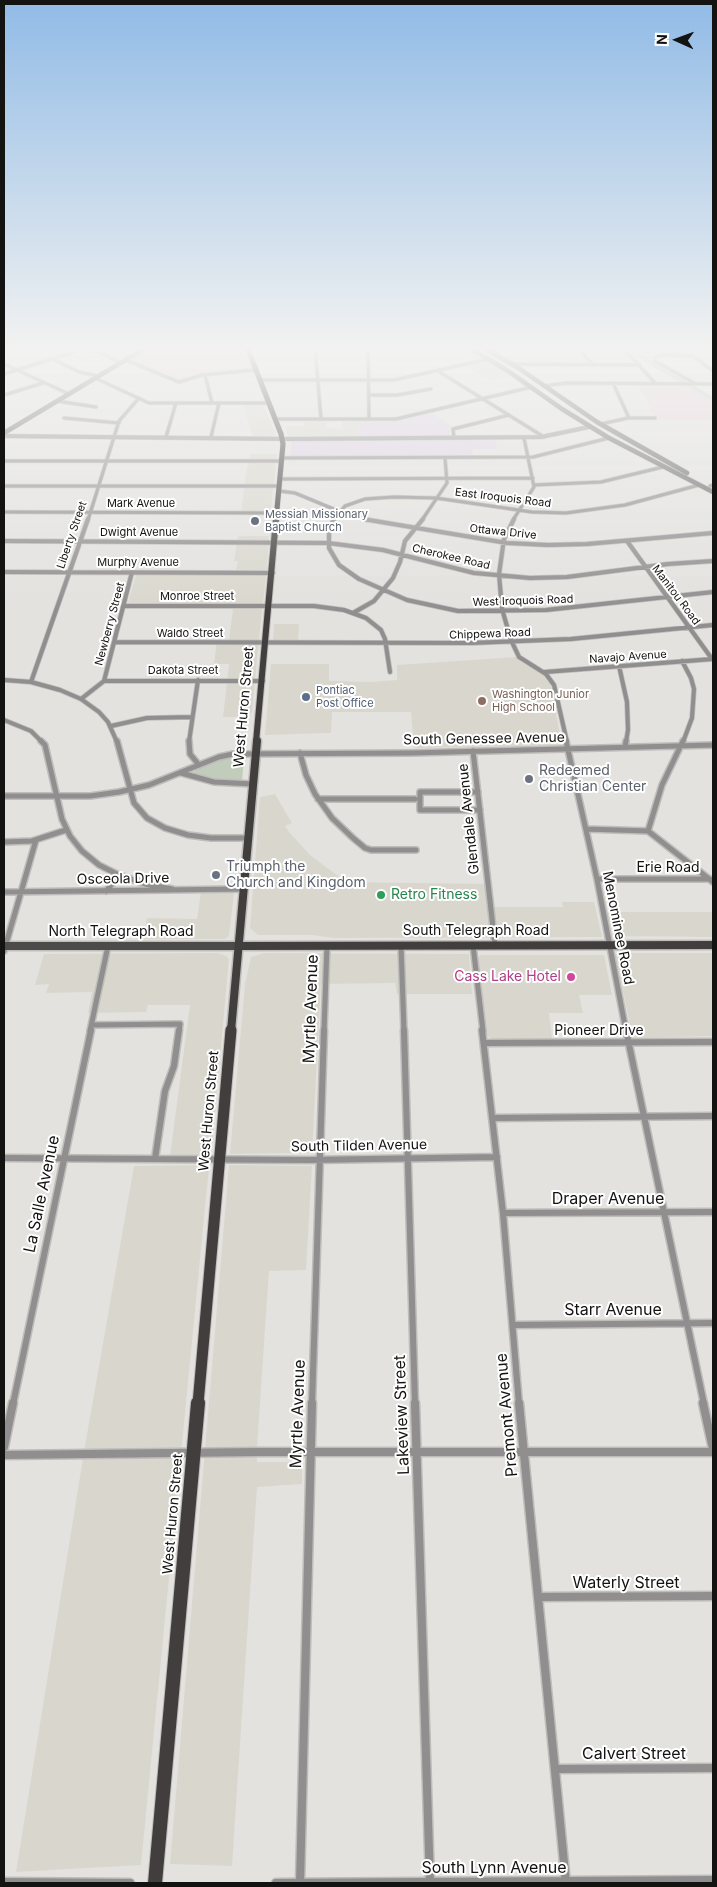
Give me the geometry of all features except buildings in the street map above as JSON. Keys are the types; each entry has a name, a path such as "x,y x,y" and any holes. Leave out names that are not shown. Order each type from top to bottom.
{"highway":[{"name":"West Huron Street","path":"155,1883 195,1454 243,889 273,573 282,460 282,435"},
{"name":"South Telegraph Road","path":"239,946 713,945"}],"main road":[{"path":"604,435 713,492"},
{"path":"618,435 629,441"},
{"path":"619,435 683,472 712,486"},
{"path":"609,438 631,448 637,447 636,445"},
{"path":"676,473 683,472"},
{"name":"North Telegraph Road","path":"4,948 239,946"}],"street":[{"path":"7,435 524,438 553,435"},
{"name":"Liberty Street","path":"31,682 99,486 114,437"},
{"path":"524,438 534,485 601,482 663,467"},
{"path":"4,461 529,458 609,438"},
{"path":"353,613 370,604 384,591 394,575 405,541 428,513 448,478 445,458"},
{"path":"280,478 533,478"},
{"name":"Menominee Road","path":"534,485 533,492 519,510 503,542 499,576 503,612 512,642 520,658 544,672 554,683 597,879 713,1450"},
{"name":"East Iroquois Road","path":"339,511 353,502 371,498 438,498 519,510 555,513 593,510 646,500 699,485"},
{"path":"4,486 99,486 279,491 298,494"},
{"name":"Ottawa Drive","path":"279,491 298,494 364,519 415,529 503,542 570,545 713,533"},
{"path":"328,543 330,527 339,511"},
{"name":"Mark Avenue","path":"4,512 278,513"},
{"name":"Manitou Road","path":"627,540 644,567 712,659"},
{"name":"Dwight Avenue","path":"4,541 275,542"},
{"name":"Cherokee Road","path":"275,542 328,543 369,547 454,569 499,576 561,577 713,561"},
{"name":"West Iroquois Road","path":"328,543 333,558 343,569 356,578 412,602 472,612 583,607 713,592"},
{"name":"Murphy Avenue","path":"4,572 273,573"},
{"name":"Newberry Street","path":"81,699 104,681 132,572"},
{"name":"Monroe Street","path":"124,606 321,606 353,613 376,626 383,634 386,644"},
{"name":"Chippewa Road","path":"266,643 512,642 598,637 713,625"},
{"name":"Waldo Street","path":"114,642 266,643"},
{"path":"386,644 390,672"},
{"name":"Navajo Avenue","path":"544,672 712,659"},
{"path":"648,831 662,785 692,718 694,697 691,678 682,662"},
{"path":"618,666 627,702 628,730 625,747"},
{"path":"4,680 31,682 60,690 81,699 99,712 110,726 117,741 134,803 141,813 166,828 198,837 248,838"},
{"path":"198,680 188,749 199,765"},
{"name":"Dakota Street","path":"104,681 263,681"},
{"path":"110,726 147,718 192,717"},
{"path":"4,720 26,728 43,741 49,753 60,815 66,830 86,854 117,874 145,884 172,889"},
{"name":"South Genessee Avenue","path":"4,796 97,795 130,790 224,756 713,745"},
{"name":"Glendale Avenue","path":"473,751 495,945"},
{"path":"300,753 306,775 318,799 340,826 365,848 375,850 416,850"},
{"path":"180,772 211,782 253,784"},
{"path":"478,792 420,792 420,810 480,810"},
{"path":"318,799 415,799"},
{"path":"586,829 648,831 712,880"},
{"path":"4,842 36,840 66,830"},
{"path":"4,948 36,840"},
{"path":"105,892 113,883 117,874"},
{"name":"Erie Road","path":"597,879 712,880"},
{"name":"Osceola Drive","path":"4,892 243,889"},
{"name":"Premont Avenue","path":"472,945 485,1043 503,1213 514,1325 523,1452 566,1883"},
{"name":"La Salle Avenue","path":"4,1447 108,946"},
{"name":"Myrtle Avenue","path":"300,1883 310,1453 327,946"},
{"name":"Lakeview Street","path":"401,946 430,1883"},
{"path":"92,1025 180,1024 174,1066 165,1091 155,1159"},
{"name":"Pioneer Drive","path":"485,1043 713,1042"},
{"path":"493,1118 713,1116"},
{"name":"South Tilden Avenue","path":"4,1158 320,1159 497,1157"},
{"name":"Draper Avenue","path":"503,1213 713,1212"},
{"name":"Starr Avenue","path":"514,1325 713,1324"},
{"path":"4,1456 713,1450"},
{"name":"Waterly Street","path":"538,1597 713,1596"},
{"name":"Calvert Street","path":"556,1769 713,1768"},
{"name":"South Lynn Avenue","path":"276,1883 566,1883 713,1880"},
{"path":"4,1882 130,1883"}],"shaded area":[{"path":"253,435 274,435 272,436"},
{"path":"287,435 358,435 358,437 288,437"},
{"path":"358,435 450,435 450,440 496,440 497,449 472,449 473,456 290,456 292,440 358,440"},
{"path":"250,454 277,454 274,485 244,485"},
{"path":"244,487 273,488 271,512 241,512"},
{"path":"238,536 269,536 267,570 236,571 238,561 234,561"},
{"path":"136,575 266,575 263,603 261,605 128,603"},
{"path":"233,609 262,609 252,711 249,717 223,717 229,664 214,664 217,640 229,640"},
{"path":"274,624 299,624 298,642 273,642"},
{"name":"Washington Junior High School","path":"516,657 521,662 543,673 550,683 562,745 414,748 411,712 332,712 331,733 265,735 271,664 329,664 329,681 370,682 397,680 397,665"},
{"path":"275,794 292,823 285,826 290,833 310,855 342,879 340,882 491,884 494,907 563,907 562,902 594,902 602,937 333,938 312,935 258,935 250,928 260,797"},
{"path":"201,892 234,893 229,936 225,939 143,939 147,918 197,919"},
{"path":"607,912 713,912 713,937 613,936"},
{"path":"218,953 229,959 211,1156 170,1156 190,1005 148,1005 146,1012 88,1013 92,992 46,993 49,984 35,985 44,954"},
{"path":"264,953 469,954 472,994 397,994 395,983 321,984 312,1153 230,1154 245,984 251,957"},
{"path":"713,953 713,1036 633,1038 615,954"},
{"path":"480,955 604,955 612,995 579,995 583,1013 549,1013 552,1039 493,1040 486,1035 478,959"},
{"path":"206,1165 209,1167 141,1865 16,1872 85,1446 134,1166"},
{"path":"229,1165 312,1166 306,1270 269,1271 257,1447 257,1462 302,1462 302,1484 257,1487 232,1866 170,1864"}],"green space":[{"path":"244,757 242,781 212,780 193,773 198,768 220,759"}],"place":[{"name":"Messiah Missionary Baptist Church","path":"255,521"},
{"name":"Pontiac Post Office","path":"306,697"},
{"name":"Washington Junior High School","path":"482,701"},
{"name":"Redeemed Christian Center","path":"529,779"},
{"name":"Triumph the Church and Kingdom","path":"216,875"},
{"name":"Retro Fitness","path":"381,895"},
{"name":"Cass Lake Hotel","path":"571,977"}]}
